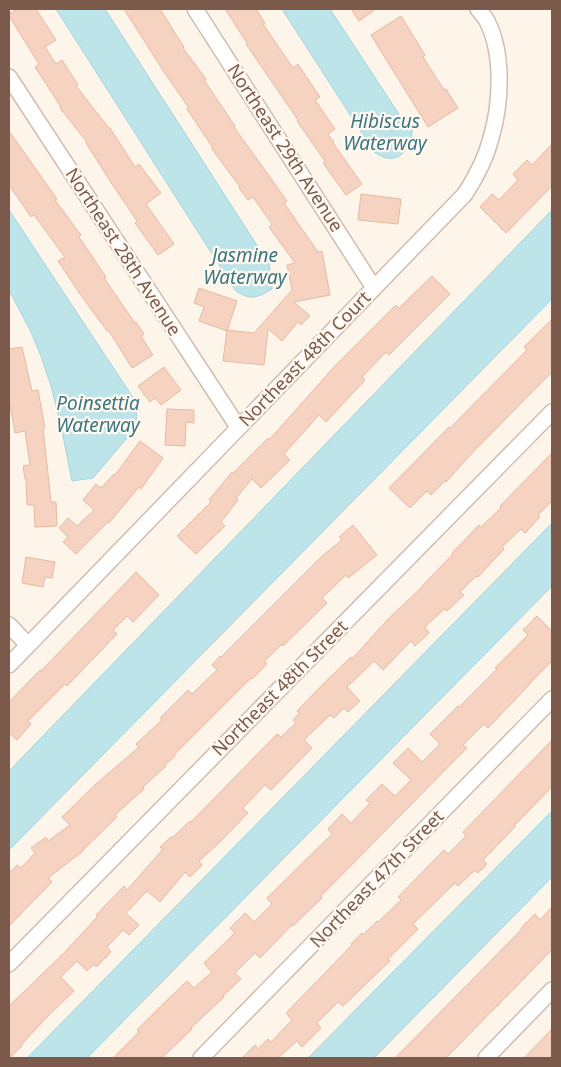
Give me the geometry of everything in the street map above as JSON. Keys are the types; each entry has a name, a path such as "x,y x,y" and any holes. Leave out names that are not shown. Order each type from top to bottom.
{"street":[{"name":"Northeast 29th Avenue","path":"195,9 374,288"},
{"name":"Northeast 48th Court","path":"9,665 465,194 474,180 491,139 498,95 496,47 487,22 478,9"},
{"name":"Northeast 28th Avenue","path":"9,77 238,428"},
{"name":"Northeast 48th Street","path":"9,964 552,412"},
{"path":"9,625 28,645"},
{"name":"Northeast 47th Street","path":"201,1058 552,699"},
{"path":"486,1058 552,990"}],"water":[{"name":"Jasmine Waterway","path":"56,9 105,9 269,264 272,289 254,297 245,296 235,290"},
{"name":"Hibiscus Waterway","path":"282,9 330,9 408,128 412,129 411,143 401,155 389,158 374,152"},
{"name":"Poinsettia Waterway","path":"9,210 134,399 137,416 131,433 93,478 72,481 51,386 31,332 9,290"},
{"path":"552,210 552,299 9,850 9,771"},
{"path":"552,523 552,586 87,1058 27,1058"},
{"path":"552,811 552,877 374,1058 308,1058"}],"building":[{"path":"18,9 36,9 56,40 45,47 56,64 62,60 78,85 76,86 110,128 135,167 139,164 161,193 146,204 174,244 158,255 135,223 137,221 87,142 60,108 35,67 39,64 9,16 9,14"},
{"path":"124,9 160,9 183,48 206,79 204,80 234,127 287,201 284,203 318,252 322,251 330,295 294,302 310,316 301,325 298,322 282,341 268,329 264,365 223,361 227,330 254,333 292,290 287,265 295,263 269,227 272,224 253,197 248,200 212,149 187,109 189,108"},
{"path":"225,9 256,9 265,23 263,24 293,68 298,64 320,97 315,100 335,129 328,134 362,184 346,195 323,163 325,161 246,44"},
{"path":"351,9 376,9 359,21"},
{"path":"401,16 425,55 423,57 458,108 428,127 371,35"},
{"path":"9,131 81,235 79,237 106,277 104,278 144,334 141,336 153,355 132,368 109,331 107,331 80,294 58,261 65,257 34,215 31,217 9,185"},
{"path":"552,144 552,186 506,233 480,207 492,194 499,200 518,180 513,174 527,160 532,165"},
{"path":"361,194 401,199 398,224 358,220"},
{"path":"432,276 450,294 389,355 386,352 362,377 365,380 326,422 319,415 284,454 290,460 261,488 252,479 236,498 238,500 221,522 225,526 196,554 177,536 211,502 209,500 232,472 268,438 269,440 335,366 396,305 399,308"},
{"path":"199,288 237,301 227,331 199,321 204,307 194,303"},
{"path":"552,319 552,372 446,482 431,495 427,491 410,508 389,488 527,350 524,347"},
{"path":"22,347 32,391 38,390 45,428 43,428 51,502 56,502 57,526 35,527 34,505 27,505 26,479 23,466 30,465 25,431 15,433 9,399 9,349"},
{"path":"164,367 181,390 161,405 155,398 150,402 138,386"},
{"path":"167,409 194,410 194,423 186,422 185,446 165,445"},
{"path":"140,441 163,458 141,489 139,487 109,523 76,554 63,542 68,537 59,528 68,518 77,526 94,510 83,500 96,484 101,488 115,475"},
{"path":"552,453 552,501 538,515 540,517 525,533 521,529 502,547 504,549 478,577 476,576 460,592 464,595 447,611 444,609 425,627 429,633 415,646 411,641 383,670 374,661 347,687 360,701 348,712 344,708 334,718 330,715 304,740 312,748 271,790 265,785 243,808 248,813 199,861 202,865 190,877 185,872 160,902 147,891 126,913 139,925 129,935 123,930 107,947 111,952 96,967 94,964 87,971 77,961 61,977 74,991 9,1058 9,1006 66,951 98,916 96,915 124,886 127,890 163,849 160,847 191,822 277,734 281,737 296,723 293,720 299,713 297,711 351,657 352,659 479,525 481,527 501,508 500,506"},
{"path":"353,525 377,555 348,578 346,575 322,598 327,603 264,662 267,664 174,755 166,766 115,815 117,817 83,851 48,878 52,882 9,926 9,873 17,865 21,868 35,853 31,848 46,837 48,841 70,825 62,817 96,784 139,747 136,744 162,720 160,718 188,690 192,694 217,670 212,665 220,656 322,556 342,540 339,537"},
{"path":"26,557 55,562 52,578 45,577 43,587 22,583"},
{"path":"136,572 159,595 133,622 127,616 113,630 117,634 67,686 65,684 28,721 31,724 17,740 9,733 9,702"},
{"path":"537,616 552,631 552,661 488,728 484,724 463,745 467,748 321,896 322,898 260,958 255,953 235,973 241,979 162,1058 113,1058 139,1032 137,1030 187,981 194,988 212,972 204,963 235,933 230,928 245,913 254,922 272,904 267,898 332,834 328,829 342,814 351,823 370,803 366,800 382,784 395,796 411,780 393,763 408,748 422,762 440,744 430,734 497,669 495,668 528,635 523,630"},
{"path":"552,740 552,787 483,860 487,864 478,873 475,870 458,886 455,883 413,924 418,929 388,959 390,961 343,1006 338,1002 317,1023 321,1028 302,1047 297,1041 278,1058 242,1058 255,1045 258,1049 268,1039 271,1042 292,1020 286,1013 362,933 363,935 401,900 398,897 444,850 448,854 466,836 463,832"},
{"path":"552,907 552,950 446,1058 395,1058 535,914 540,920"},
{"path":"552,1029 552,1058 524,1058"}]}
